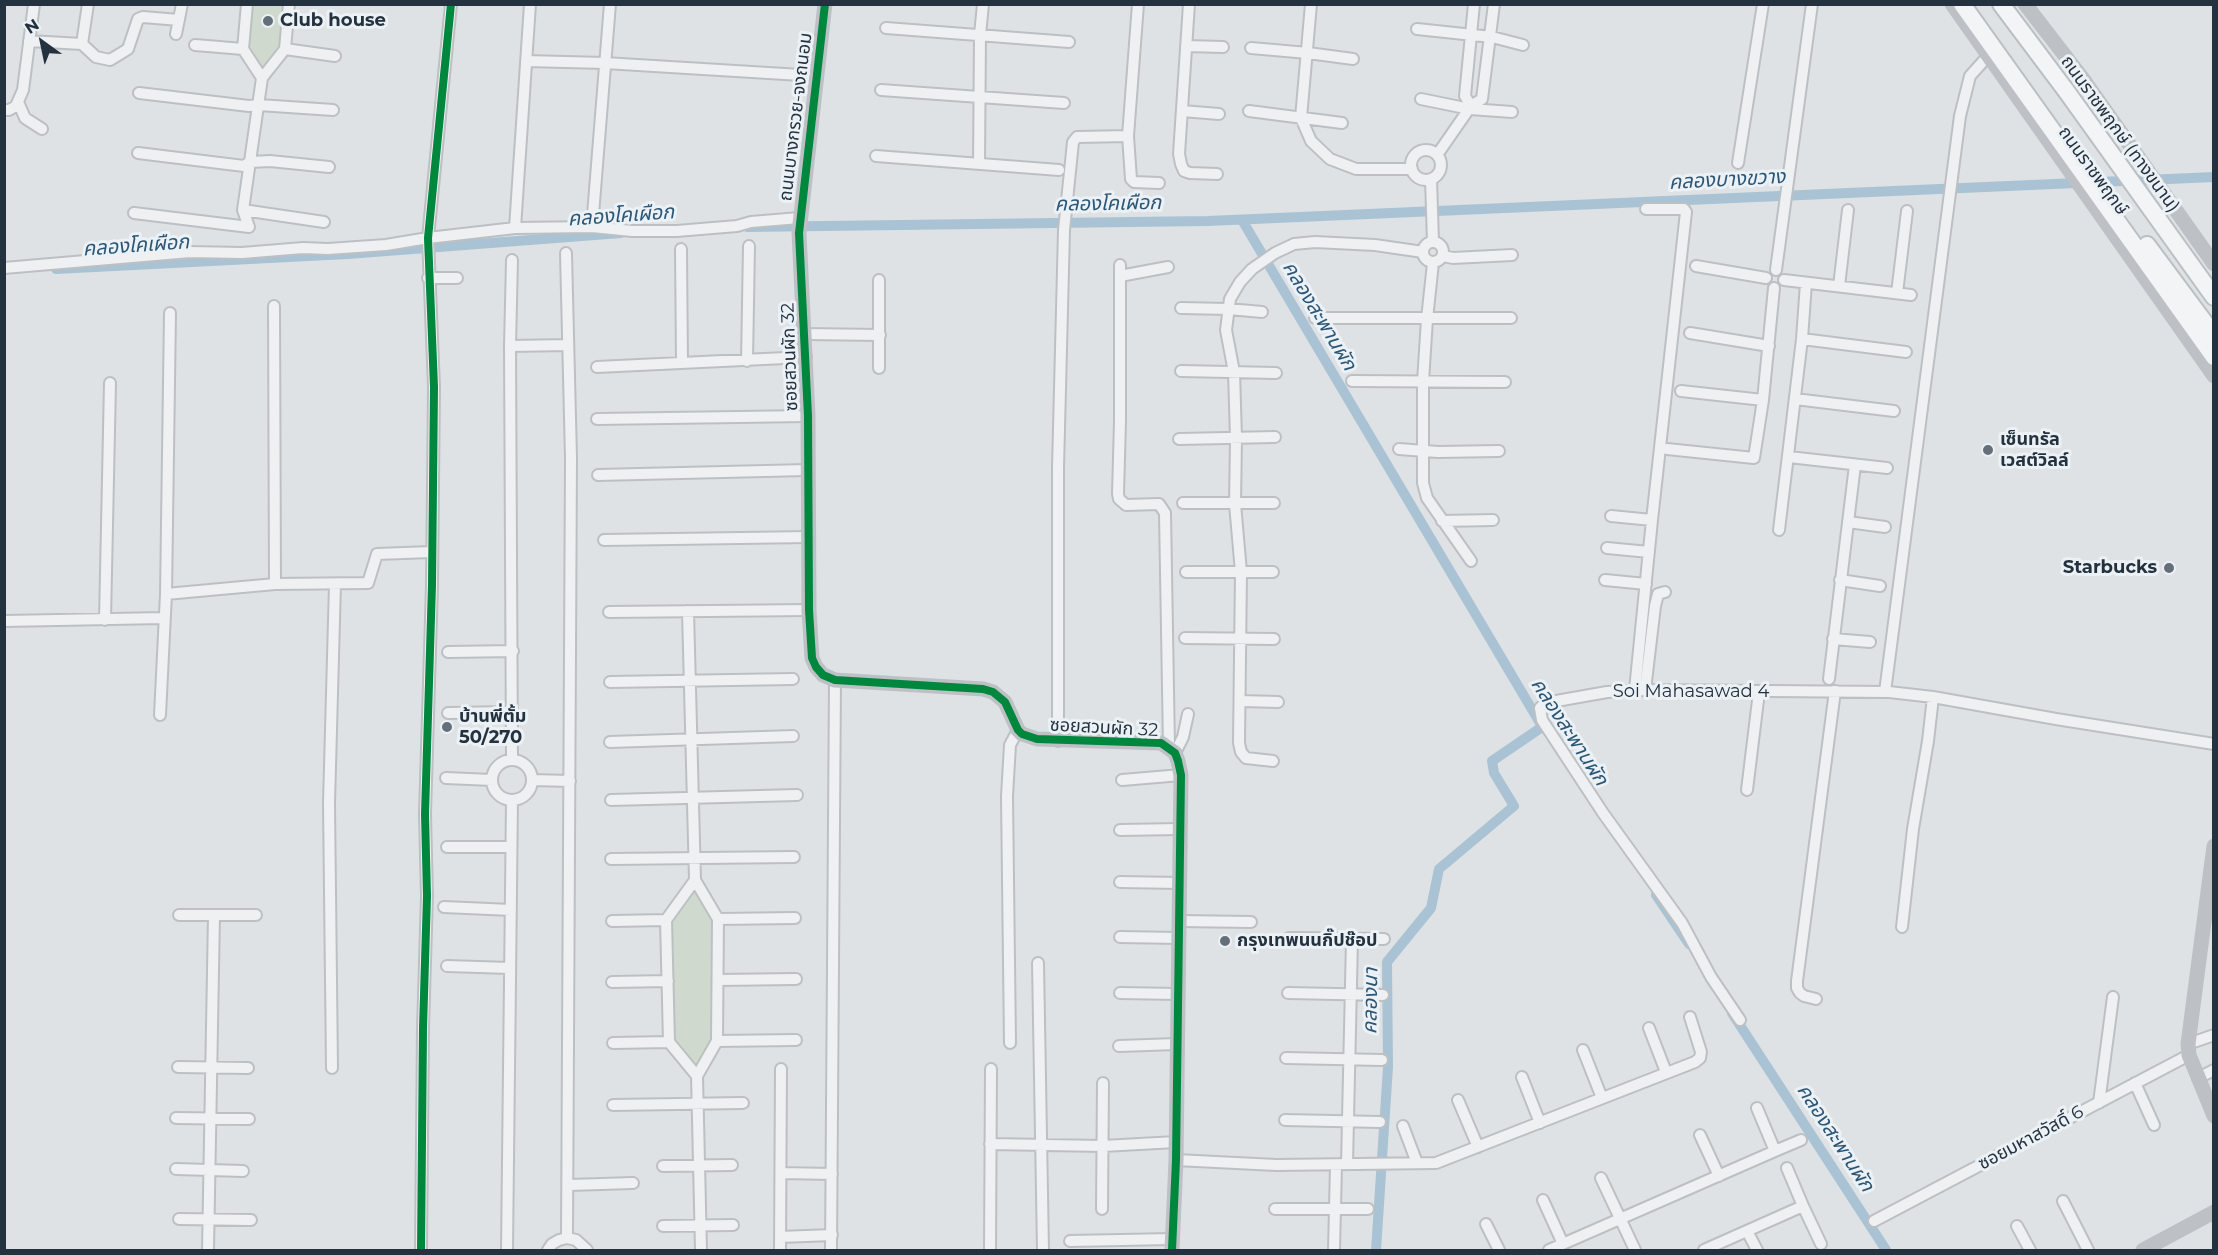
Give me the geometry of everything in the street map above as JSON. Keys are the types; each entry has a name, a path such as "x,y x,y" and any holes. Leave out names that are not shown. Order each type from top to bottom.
{"main road":[{"path":"1962,4 1984,24"},
{"path":"1968,4 2214,357"},
{"name":"ถนนราชพฤกษ์","path":"1977,4 1984,24 2214,335"},
{"name":"ถนนราชพฤกษ์","path":"2001,4 2214,297"},
{"path":"2014,4 2214,282"}],"street":[{"path":"4,110 9,110 18,102 23,90 34,4"},
{"path":"82,45 87,4"},
{"path":"176,34 182,4"},
{"path":"247,4 243,49 262,78"},
{"path":"134,213 249,227 243,210 262,78 285,50 289,4"},
{"path":"421,1251 427,896 425,814 432,585 434,387 428,244 451,4"},
{"path":"515,228 530,4"},
{"path":"592,227 610,4"},
{"name":"ถนนบางกรวย-จงถนอม","path":"799,224 825,4"},
{"path":"979,164 980,35 983,4"},
{"path":"1138,4 1128,136 1131,179 1134,182 1159,183"},
{"path":"1189,4 1180,164 1184,171 1190,173 1217,174"},
{"path":"1311,4 1301,118 1311,141 1330,159 1356,169 1412,169 1422,179 1435,177 1440,169 1437,155 1429,150 1419,152 1413,160 1412,169"},
{"path":"1470,107 1465,96 1474,4"},
{"path":"1437,155 1470,107 1482,99 1492,37 1494,4"},
{"path":"1738,163 1763,4"},
{"path":"1776,270 1812,4"},
{"path":"1952,4 2214,376"},
{"name":"ถนนราชพฤกษ์ (ทางขนาน)","path":"2025,4 2083,79 2214,264"},
{"path":"29,41 82,45 96,57 110,60 128,49 138,19 143,17 179,20"},
{"path":"886,28 1069,42"},
{"path":"1417,29 1492,37 1523,45"},
{"path":"195,45 243,49"},
{"path":"1186,46 1222,47"},
{"path":"1251,48 1353,59"},
{"path":"285,50 334,57"},
{"path":"1885,692 1960,116 1970,76 1989,56"},
{"path":"526,61 605,63 817,76"},
{"path":"881,90 1064,103"},
{"path":"140,93 249,106 333,110"},
{"path":"1421,99 1512,112"},
{"path":"18,102 25,118 42,129"},
{"path":"1182,111 1219,114"},
{"path":"1249,111 1342,123"},
{"path":"1058,741 1058,468 1064,230 1073,142 1077,136 1128,136"},
{"path":"138,153 244,166 250,162 270,161 329,167"},
{"path":"876,156 1059,170"},
{"path":"1431,179 1433,242"},
{"path":"1640,690 1652,520 1686,212 1678,208 1646,209"},
{"path":"243,210 324,222"},
{"path":"1839,286 1848,210"},
{"path":"1897,293 1907,211"},
{"path":"4,268 190,252 335,249 428,244 515,228 592,227 632,231 677,231 737,226 751,222 799,224"},
{"name":"ซอยสวนผัก 32","path":"799,224 808,416 808,610 812,658 823,675 835,680"},
{"path":"1273,761 1246,758 1241,752 1239,743 1241,572 1235,504 1234,372 1226,330 1230,299 1240,282 1252,269 1275,253 1294,244 1315,242 1376,245 1423,252"},
{"path":"1433,242 1426,245 1423,252 1426,260 1512,255"},
{"path":"1433,242 1443,248 1438,259 1426,319 1423,382 1423,483 1427,498 1471,561"},
{"path":"747,361 749,246"},
{"path":"681,249 682,363"},
{"path":"566,253 571,458 567,1238"},
{"path":"512,260 510,346 512,760"},
{"path":"1696,266 1766,278"},
{"path":"1168,267 1120,270 1118,494 1119,499 1126,505 1159,504 1165,513 1172,750"},
{"path":"1776,270 1783,274 1784,280 1781,286 1774,288 1768,285 1766,278 1770,272 1776,270"},
{"path":"428,278 456,278"},
{"path":"879,280 879,368"},
{"path":"1784,280 1911,295"},
{"path":"1779,530 1802,339 1806,283"},
{"path":"1667,449 1751,460 1755,455 1774,288"},
{"path":"274,306 275,584"},
{"path":"1181,309 1262,312"},
{"path":"160,715 165,594 170,313"},
{"path":"1316,318 1511,318"},
{"path":"1690,333 1769,346"},
{"path":"805,334 880,335"},
{"path":"1802,339 1906,352"},
{"path":"510,346 568,345"},
{"path":"597,367 806,357"},
{"path":"1181,371 1276,372"},
{"path":"1352,381 1505,382"},
{"path":"105,620 110,383"},
{"path":"1681,391 1763,400"},
{"path":"1795,399 1894,411"},
{"path":"597,419 808,416"},
{"path":"1179,438 1275,437"},
{"path":"1399,449 1438,452 1499,451"},
{"path":"1789,457 1887,468"},
{"path":"1829,679 1855,465"},
{"path":"598,475 807,470"},
{"path":"1183,503 1274,503"},
{"path":"1611,516 1652,520"},
{"path":"1442,521 1493,520"},
{"path":"1848,522 1885,527"},
{"path":"604,540 809,537"},
{"path":"1607,548 1649,552"},
{"path":"165,594 275,584 368,583 377,554 431,552"},
{"path":"1186,572 1274,572"},
{"path":"1605,580 1646,584"},
{"path":"1840,580 1880,586"},
{"path":"332,1068 329,803 335,584"},
{"path":"1640,690 1658,594 1665,592"},
{"path":"609,612 808,610"},
{"path":"688,611 695,880 718,920 717,1041 697,1076 701,1251"},
{"path":"4,621 164,618"},
{"path":"1185,638 1274,639"},
{"path":"1833,639 1870,642"},
{"path":"448,652 513,651"},
{"path":"609,682 793,679"},
{"path":"831,1251 835,680 983,689 999,695 1018,730 1010,745 1007,796 1010,1043"},
{"name":"Soi Mahasawad 4","path":"1740,1020 1711,977 1682,923 1597,804 1539,712 1541,705 1550,701 1607,692 1640,690 1885,692 1933,697 2214,744"},
{"path":"1816,999 1800,993 1797,981 1835,691"},
{"path":"1747,790 1759,692"},
{"path":"1902,927 1913,829 1933,697"},
{"path":"1241,701 1278,702"},
{"path":"448,713 512,712"},
{"path":"1172,750 1183,737 1188,714"},
{"name":"ซอยสวนผัก 32","path":"1018,730 1037,740 1161,742 1172,750 1178,761 1181,775 1180,883 1176,1160 1172,1245"},
{"path":"610,742 793,735"},
{"path":"512,760 526,766 532,780 526,794 512,800 498,794 492,780 498,766 512,760"},
{"path":"1122,780 1181,775"},
{"path":"446,778 492,780"},
{"path":"532,780 570,781"},
{"path":"610,800 692,796 797,795"},
{"path":"507,1251 512,800"},
{"path":"1120,830 1180,829"},
{"path":"2214,846 2188,1050 2214,1116"},
{"path":"447,847 511,847"},
{"path":"611,859 794,856"},
{"path":"695,880 666,920 669,1042 697,1076"},
{"path":"1119,882 1180,883"},
{"path":"444,907 511,910"},
{"path":"179,915 256,915"},
{"path":"208,1251 214,915"},
{"path":"718,920 795,918"},
{"path":"612,921 666,920"},
{"path":"1179,921 1251,922"},
{"path":"1120,937 1179,938"},
{"path":"1289,938 1384,939"},
{"path":"1334,1251 1336,1209 1348,1121 1352,939"},
{"path":"1038,963 1043,1251"},
{"path":"447,966 510,968"},
{"path":"718,980 796,979"},
{"path":"612,982 668,981"},
{"path":"1120,993 1178,994"},
{"path":"1288,993 1383,995"},
{"path":"2099,1102 2113,996"},
{"path":"1176,1160 1341,1164 1436,1163 1695,1062 1700,1058 1700,1046 1689,1017"},
{"path":"1649,1028 1666,1072"},
{"name":"ซอยมหาสวัสดิ์ 6","path":"1874,1221 2135,1083 2214,1035"},
{"path":"717,1041 796,1040"},
{"path":"613,1043 669,1042"},
{"path":"1119,1046 1177,1044"},
{"path":"1583,1050 1602,1098"},
{"path":"1286,1058 1382,1060"},
{"path":"178,1067 248,1068"},
{"path":"780,1251 781,1069"},
{"path":"990,1251 991,1069"},
{"path":"2198,1078 2214,1070"},
{"path":"1522,1077 1540,1123"},
{"path":"1102,1083 1102,1209"},
{"path":"2135,1083 2154,1125"},
{"path":"1458,1100 1478,1147"},
{"path":"613,1105 743,1103"},
{"path":"1757,1108 1775,1151"},
{"path":"176,1118 249,1119"},
{"path":"1284,1120 1380,1122"},
{"path":"1403,1126 1417,1164"},
{"path":"1700,1135 1719,1176"},
{"path":"1548,1251 1801,1140"},
{"path":"990,1144 1103,1146 1176,1142"},
{"path":"663,1166 732,1165"},
{"path":"1787,1168 1821,1244"},
{"path":"176,1169 243,1171"},
{"path":"781,1173 832,1174"},
{"path":"1601,1178 1635,1251"},
{"path":"569,1185 633,1183"},
{"path":"1543,1200 1563,1244"},
{"path":"2063,1201 2088,1251"},
{"path":"1704,1251 1803,1206"},
{"path":"1275,1209 1368,1209"},
{"path":"2143,1251 2212,1217"},
{"path":"179,1219 250,1220"},
{"path":"1486,1224 1499,1251"},
{"path":"663,1226 733,1225"},
{"path":"2017,1226 2030,1251"},
{"path":"1748,1231 1757,1251"},
{"path":"780,1237 832,1235"},
{"path":"548,1251 552,1244 567,1238 576,1240 587,1251"},
{"path":"1070,1241 1172,1245"}],"shaded area":[{"path":"247,5 289,5 285,49 262,78 243,49"},
{"path":"695,880 718,919 717,1041 697,1076 669,1042 666,920"}],"waterway":[{"name":"คลองบางขวาง","path":"747,227 1208,221 2214,177"},
{"name":"คลองสะพานผัก","path":"1242,220 1543,728"},
{"name":"คลองโคเผือก","path":"56,269 348,254 621,233"},
{"name":"คลองนา","path":"1376,1250 1388,1067 1387,962 1431,908 1439,869 1514,806 1494,773 1492,761 1542,727"},
{"name":"คลองสะพานผัก","path":"1656,895 1689,944"},
{"name":"คลองสะพานผัก","path":"1732,1013 1886,1250"}],"cycle path":[{"path":"421,1250 427,896 425,814 432,585 434,387 428,238 451,4"},
{"path":"825,4 799,233 808,416 809,610 812,658 823,675 835,680 983,689 993,692 1005,702 1018,730 1022,734 1037,739 1161,743 1175,753 1181,775 1176,1160 1172,1250"}],"place":[{"name":"Club house","path":"268,21"},
{"name":"เซ็นทรัล เวสต์วิลล์","path":"1988,450"},
{"name":"Starbucks","path":"2169,568"},
{"name":"บ้านพี่ตั้ม 50/270","path":"447,727"},
{"name":"กรุงเทพนนกิ๊ปช๊อป","path":"1225,941"}]}
